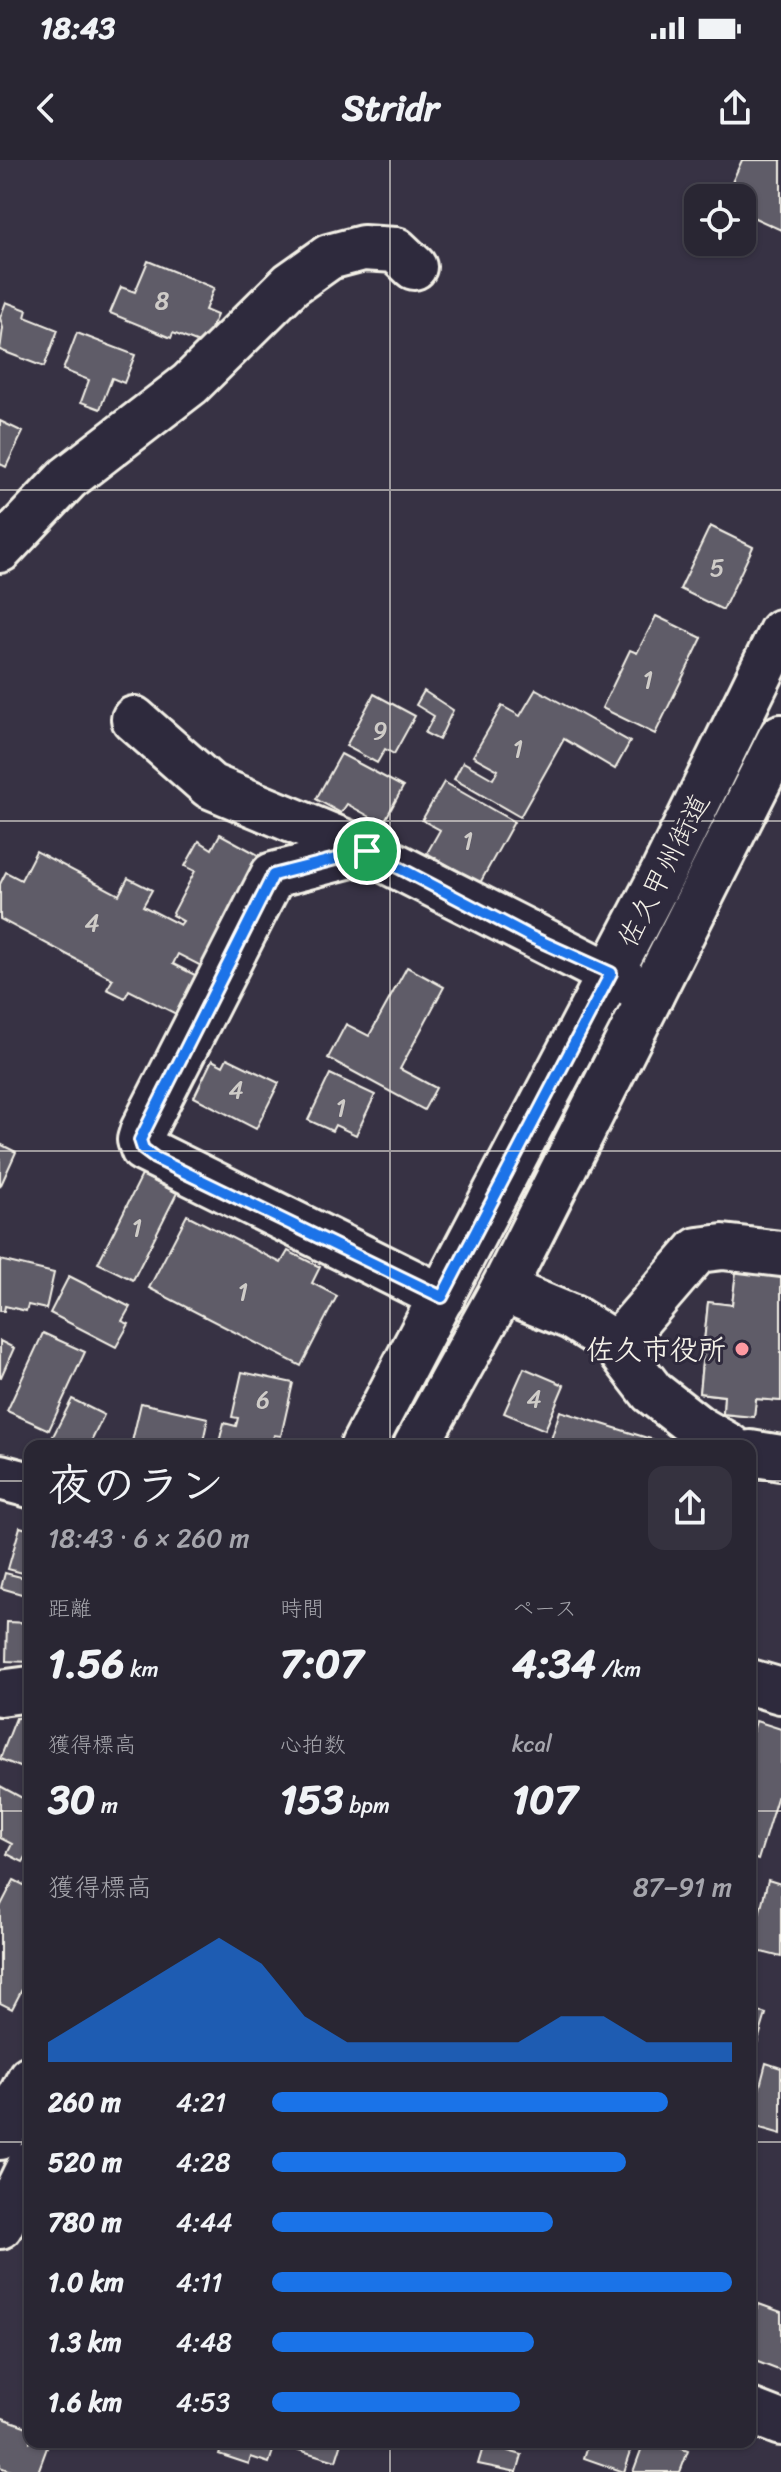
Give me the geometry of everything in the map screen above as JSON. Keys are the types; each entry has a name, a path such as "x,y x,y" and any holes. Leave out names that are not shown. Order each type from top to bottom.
{"main road":[{"path":"0,550 68,478 190,384 291,284 329,257 363,248 396,250 414,267"},
{"name":"佐久甲州街道","path":"366,1440 611,973 781,632"},
{"path":"134,719 210,786 367,851 531,937 611,973 651,995"},
{"name":"佐久甲州街道","path":"419,1440 503,1289 781,737"},
{"path":"367,851 273,875 140,1140 143,1149 155,1158 442,1297"},
{"path":"616,1345 698,1250 723,1247 781,1254"},
{"path":"503,1289 573,1318 616,1345 652,1392 719,1440"},
{"path":"756,1454 781,1458"},
{"path":"0,1477 24,1483"},
{"path":"756,1684 781,1691"},
{"path":"0,1693 24,1690"},
{"path":"0,2137 24,2090"},
{"path":"0,2226 24,2177"},
{"path":"756,2413 781,2423"}],"building":[{"path":"742,160 781,160 781,230 756,218 756,184 731,184"},
{"path":"148,261 214,288 205,310 217,315 204,345 173,333 171,338 110,313 121,287 135,292"},
{"path":"6,302 27,310 25,317 58,330 44,367 0,350 3,328 0,318"},
{"path":"77,333 135,355 124,383 112,378 100,409 81,402 89,380 63,370"},
{"path":"0,421 23,432 6,467 0,464"},
{"path":"710,526 753,547 723,610 680,589"},
{"path":"656,616 702,638 655,734 602,708 630,650 637,653"},
{"path":"536,689 630,742 615,769 564,739 520,817 454,779 463,762 493,779 498,770 473,756 502,706 520,716"},
{"path":"424,691 453,710 439,740 425,733 434,716 416,705"},
{"path":"374,694 415,716 394,754 385,749 377,763 346,746"},
{"path":"341,754 403,787 383,824 347,804 341,813 316,799"},
{"path":"444,782 514,822 480,883 427,853 440,830 422,820"},
{"path":"220,834 262,857 203,967 178,954 173,964 197,976 176,1014 129,990 125,998 107,989 113,979 0,919 0,884 6,872 21,880 36,851 119,895 128,878 152,890 143,906 180,925 183,921 172,915 195,871 185,866 199,841 212,849"},
{"path":"407,967 444,987 400,1069 436,1088 424,1110 328,1058 346,1024 369,1036"},
{"path":"227,1058 279,1083 256,1129 194,1097 212,1060 223,1066"},
{"path":"330,1074 375,1095 356,1135 335,1125 332,1131 308,1120"},
{"path":"0,1144 16,1152 0,1187"},
{"path":"142,1175 177,1193 133,1280 98,1263"},
{"path":"187,1215 281,1263 288,1251 320,1267 312,1283 337,1296 301,1366 149,1288"},
{"path":"0,1260 54,1273 46,1309 28,1305 26,1311 5,1306 4,1311 0,1311"},
{"name":"佐久市役所","path":"736,1272 781,1276 781,1401 756,1399 754,1417 723,1414 724,1396 699,1393 708,1302 732,1305"},
{"name":"佐久市役所","path":"736,1272 781,1276 781,1401 756,1399 754,1417 723,1414 724,1396 699,1393 708,1302 732,1305"},
{"path":"69,1276 130,1307 122,1321 129,1324 116,1347 50,1313"},
{"path":"43,1333 85,1352 49,1430 7,1411"},
{"path":"0,1341 14,1348 1,1377 0,1377"},
{"path":"524,1368 564,1385 545,1430 504,1413"},
{"path":"242,1372 293,1383 281,1436 274,1435 273,1440 220,1440 224,1423 236,1426 238,1418 232,1417"},
{"path":"72,1399 104,1415 92,1440 51,1440"},
{"path":"141,1403 208,1418 203,1440 132,1440"},
{"path":"560,1411 654,1440 551,1440"},
{"path":"20,1527 24,1528 24,1573 8,1569"},
{"path":"5,1573 24,1578 24,1595 1,1588"},
{"path":"7,1622 24,1623 24,1662 6,1661"},
{"path":"24,1717 24,1769 0,1759 16,1718"},
{"path":"756,1721 781,1729 781,1785 758,1860"},
{"path":"0,1786 24,1799 23,1862 7,1854 12,1844 0,1838"},
{"path":"14,1880 24,1885 24,1986 12,2009 0,2003 0,1907"},
{"path":"768,1880 781,1884 781,1957 756,1951 756,1926"},
{"path":"756,2011 766,2014 756,2047"},
{"path":"766,2063 781,2068 781,2134 756,2127 756,2102"},
{"path":"759,2304 781,2312 781,2371 756,2361 756,2313"},
{"path":"0,2417 24,2426 24,2448 47,2448 38,2472 13,2472 0,2467"},
{"path":"221,2448 274,2448 269,2463 251,2457 249,2464 219,2454"},
{"path":"292,2448 340,2448 336,2461"},
{"path":"483,2448 498,2448 522,2455 517,2472 478,2464"},
{"path":"587,2448 632,2448 624,2472 584,2458"},
{"path":"642,2448 680,2448 688,2451 680,2472 633,2472"}],"place":[{"name":"佐久市役所","path":"742,1349"}],"route":[{"path":"367,851 531,937 611,973 442,1297 155,1158 143,1149 140,1140 273,875 367,851"}]}
